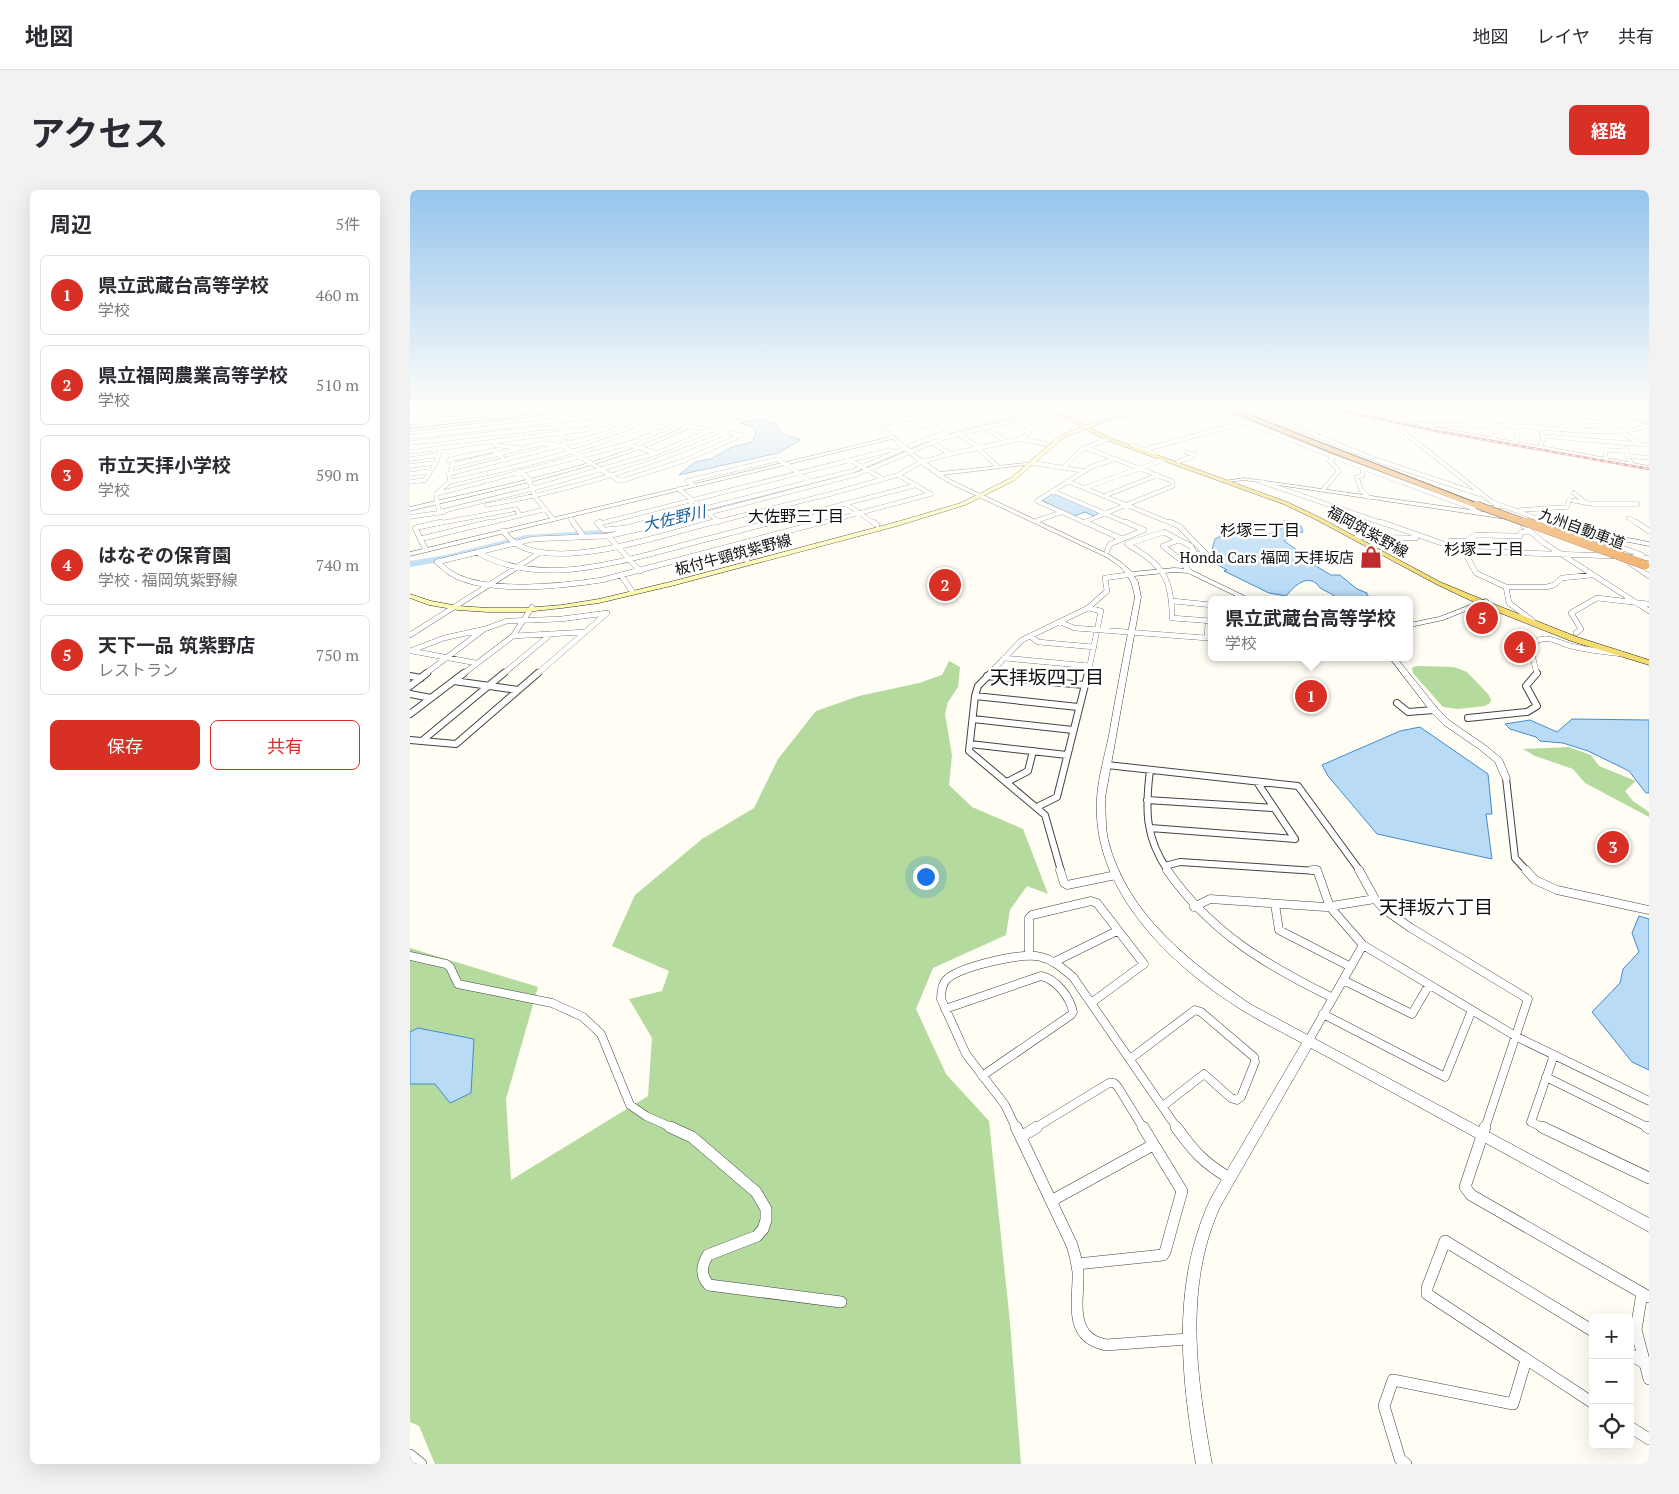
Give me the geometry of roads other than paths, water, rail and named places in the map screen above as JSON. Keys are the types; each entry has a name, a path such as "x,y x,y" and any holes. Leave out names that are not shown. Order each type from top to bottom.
{"highway":[{"name":"九州自動車道","path":"1377,467 1480,505 1648,561"},
{"name":"九州自動車道","path":"1386,467 1480,505"}],"main road":[{"name":"板付牛頸筑紫野線","path":"410,596 432,604 532,609 573,606 634,594 951,508 1013,479 1025,467"},
{"name":"福岡筑紫野線","path":"1188,467 1229,480 1315,517 1404,566 1541,627 1649,661"},
{"name":"福岡筑紫野線","path":"1193,467 1289,502 1425,574 1484,602 1649,661"},
{"name":"板付牛頸筑紫野線","path":"532,609 632,591 877,525 980,495"},
{"name":"板付牛頸筑紫野線","path":"410,590 454,606"}],"street":[{"path":"410,482 425,480 433,467"},
{"path":"448,482 448,474 452,467"},
{"path":"448,474 478,467"},
{"path":"436,494 448,482 512,467"},
{"path":"515,467 529,480 535,497 553,519"},
{"path":"436,494 542,467"},
{"path":"410,509 573,467"},
{"path":"599,467 617,479"},
{"path":"439,512 532,489 607,467"},
{"path":"410,517 535,497 632,467"},
{"path":"580,483 650,476 671,467"},
{"path":"410,554 766,467"},
{"path":"790,467 810,481"},
{"path":"820,467 596,523 604,530 626,528 862,468 882,479"},
{"path":"875,467 816,485 633,532 608,536 533,539 437,562 444,570 460,577 491,584 548,586 595,581 640,571 931,494 898,475"},
{"path":"504,531 514,543 541,552 588,552 618,547 778,508 898,475 911,467"},
{"path":"929,467 980,495 1106,554 1133,574 1138,597 1107,764 1102,798 1102,826 1104,842 1116,875 1127,895 1162,940 1204,978 1246,1007 1649,1225"},
{"path":"938,474 986,467"},
{"path":"1066,467 1084,471"},
{"path":"1093,467 1067,481 1037,501 1122,539"},
{"path":"1323,490 1339,471 1335,467"},
{"path":"1362,467 1363,475 1357,477 1361,490 1368,497"},
{"path":"1363,467 1480,505 1492,502 1568,528 1648,561"},
{"path":"1398,467 1500,516 1636,565 1639,571 1649,576"},
{"path":"1440,467 1480,505"},
{"path":"1084,488 1139,468 1172,481 1173,486 1084,522"},
{"path":"410,474 430,471"},
{"path":"1104,496 1158,476"},
{"path":"1229,480 1242,479 1368,497 1502,506"},
{"path":"1067,481 1179,526 1206,554 1195,554 1191,546 1164,532 1127,544 1159,566 1171,586 1172,618 1208,621"},
{"path":"1262,482 1464,551 1559,553 1648,561"},
{"path":"816,485 830,494"},
{"path":"477,552 489,560 516,568 594,567 917,485"},
{"path":"679,489 719,522"},
{"path":"1053,490 1144,530 1110,544 1106,551"},
{"path":"1574,493 1588,505"},
{"path":"436,494 439,512"},
{"path":"1515,510 1568,507 1569,500 1588,505 1596,503 1638,504"},
{"path":"845,504 877,525"},
{"path":"778,508 792,517"},
{"path":"426,550 414,528 516,509 520,515"},
{"path":"420,539 546,509"},
{"path":"1036,521 1062,512"},
{"path":"1500,516 1649,544"},
{"path":"571,518 584,537"},
{"path":"1629,518 1649,531"},
{"path":"1522,525 1559,553 1649,611"},
{"path":"1449,546 1450,541 1466,541 1476,534 1520,536 1521,532 1529,531"},
{"path":"734,532 746,543"},
{"path":"608,536 640,571"},
{"path":"1357,537 1430,540"},
{"path":"1179,540 1163,546 1181,560 1189,571"},
{"path":"734,546 747,560"},
{"path":"1464,551 1476,572 1506,587 1547,587 1554,585 1562,578 1592,575"},
{"path":"412,633 541,552"},
{"path":"1116,875 1067,885 1064,883 1045,815 969,751 975,696 978,686 1022,640 1088,608 1107,591 1106,578 1162,571 1189,571 1241,596"},
{"path":"621,575 632,591"},
{"path":"1506,587 1510,603 1533,621"},
{"path":"1576,633 1581,629 1571,613 1597,598 1649,604"},
{"path":"1172,601 1208,605"},
{"path":"1413,624 1440,619 1484,602"},
{"path":"1037,807 1057,796 1078,707 1090,666 1101,611 1088,608"},
{"path":"410,714 513,636 532,609"},
{"path":"410,740 456,744 607,613 561,619 507,621 485,629 444,638 411,651"},
{"path":"1060,622 1074,628 1207,638 1208,632"},
{"path":"1541,627 1578,648 1622,654"},
{"path":"410,686 485,629"},
{"path":"513,636 585,632"},
{"path":"423,740 552,634"},
{"path":"1030,636 1038,642 1094,647"},
{"path":"1468,718 1527,712 1537,706 1526,686 1537,674 1533,660 1533,646 1542,639 1561,640"},
{"path":"411,651 476,663"},
{"path":"1004,658 1090,666"},
{"path":"1395,661 1434,710 1447,723 1499,761 1506,778 1515,858 1535,880 1557,890 1649,910"},
{"path":"410,676 421,678"},
{"path":"987,676 1084,685"},
{"path":"454,681 518,690"},
{"path":"410,694 431,698"},
{"path":"975,696 1078,707"},
{"path":"1397,703 1408,712 1434,710"},
{"path":"973,719 1073,730"},
{"path":"970,744 1067,755"},
{"path":"1007,782 1028,771 1033,751"},
{"path":"1107,764 1298,786 1362,874 1375,899 1396,919 1528,1000 1465,1187 1471,1195 1646,1295 1636,1330 1649,1379"},
{"path":"1150,770 1147,800 1152,842 1164,866 1194,907 1222,934 1242,949 1287,976 1332,998"},
{"path":"1150,828 1295,839 1257,782"},
{"path":"1147,800 1274,808"},
{"path":"1164,866 1180,862 1316,870 1330,907 1363,945 1517,1037 1649,1101"},
{"path":"1194,907 1210,899 1330,907 1375,899"},
{"path":"1028,954 1029,918 1032,915 1094,901 1144,964 1090,1003"},
{"path":"1275,904 1279,930 1351,967"},
{"path":"1056,961 1117,931"},
{"path":"1204,1464 1194,1411 1188,1339 1191,1285 1206,1224 1229,1178 1363,945"},
{"path":"1188,1339 1106,1345 1096,1344 1089,1339 1079,1320 1077,1264 1072,1244 1005,1105 966,1054 941,999 941,991 946,979 1012,955 1028,954 1043,956 1056,961 1074,976 1090,1003 1130,1058 1192,1151 1205,1163 1229,1178"},
{"path":"410,956 446,964 458,984 552,1003 582,1017 601,1034 630,1105 646,1116 692,1137 756,1192 766,1209 766,1220 763,1229 757,1236 708,1255 703,1262 701,1270 704,1279 710,1285 841,1302"},
{"path":"945,1009 1041,976 1047,976 1056,982 1072,1007 1073,1012 1071,1015 982,1076"},
{"path":"1343,980 1412,1014 1430,985"},
{"path":"1130,1058 1195,1010 1201,1012 1254,1057 1255,1062 1241,1097 1237,1100 1234,1100 1204,1074 1162,1106"},
{"path":"1323,1014 1445,1078 1472,1010"},
{"path":"1554,1054 1531,1122 1649,1178"},
{"path":"1546,1077 1649,1128"},
{"path":"1021,1137 1109,1083 1114,1083 1118,1086 1182,1191 1182,1199 1172,1224 1167,1250 1162,1255 1077,1264"},
{"path":"1051,1201 1153,1145"},
{"path":"1589,1329 1446,1240 1426,1288 1427,1294 1589,1399"},
{"path":"1634,1357 1644,1363"},
{"path":"1406,1464 1400,1459 1384,1406 1393,1380 1513,1404 1526,1360"},
{"path":"1634,1430 1649,1439"},
{"path":"410,1455 421,1464"}],"water":[{"path":"688,467 713,467 679,475"},
{"path":"1054,492 1101,513 1094,516 1085,512 1074,516 1041,500"},
{"path":"1283,521 1289,521 1301,526 1303,532 1294,534 1284,541 1313,561 1316,566 1331,575 1340,575 1357,589 1367,593 1367,596 1334,596 1312,581 1303,581 1286,596 1269,593 1224,571 1227,570 1209,560 1215,539 1227,533 1227,530 1235,529 1264,534 1278,531 1285,525"},
{"path":"1572,719 1649,720 1649,793 1646,793 1629,771 1588,751 1563,743 1540,741 1536,737 1510,729 1505,724 1530,720 1557,732"},
{"path":"1420,727 1488,774 1492,814 1486,814 1492,859 1377,834 1328,776 1322,765 1400,731"},
{"path":"1639,916 1649,919 1649,1070 1632,1062 1592,1012 1620,983 1623,969 1639,952 1632,933"},
{"path":"418,1028 474,1039 471,1093 450,1103 435,1084 410,1084 410,1032"}],"waterway":[{"name":"大佐野川","path":"838,476 871,467"},
{"name":"大佐野川","path":"410,564 446,558 525,538 614,532 793,488"}],"railway":[{"path":"1640,467 1649,469"}],"place":[{"name":"Honda Cars 福岡 天拝坂店","path":"1371,557"},
{"name":"県立福岡農業高等学校","path":"945,585"},
{"name":"天下一品 筑紫野店","path":"1482,618"},
{"name":"はなぞの保育園","path":"1520,647"},
{"name":"県立武蔵台高等学校","path":"1311,696"},
{"name":"市立天拝小学校","path":"1613,847"}],"district":[{"name":"大佐野三丁目","path":"796,516"},
{"name":"杉塚三丁目","path":"1260,530"},
{"name":"杉塚二丁目","path":"1484,549"},
{"name":"天拝坂四丁目","path":"1047,676"},
{"name":"天拝坂六丁目","path":"1436,906"}]}
